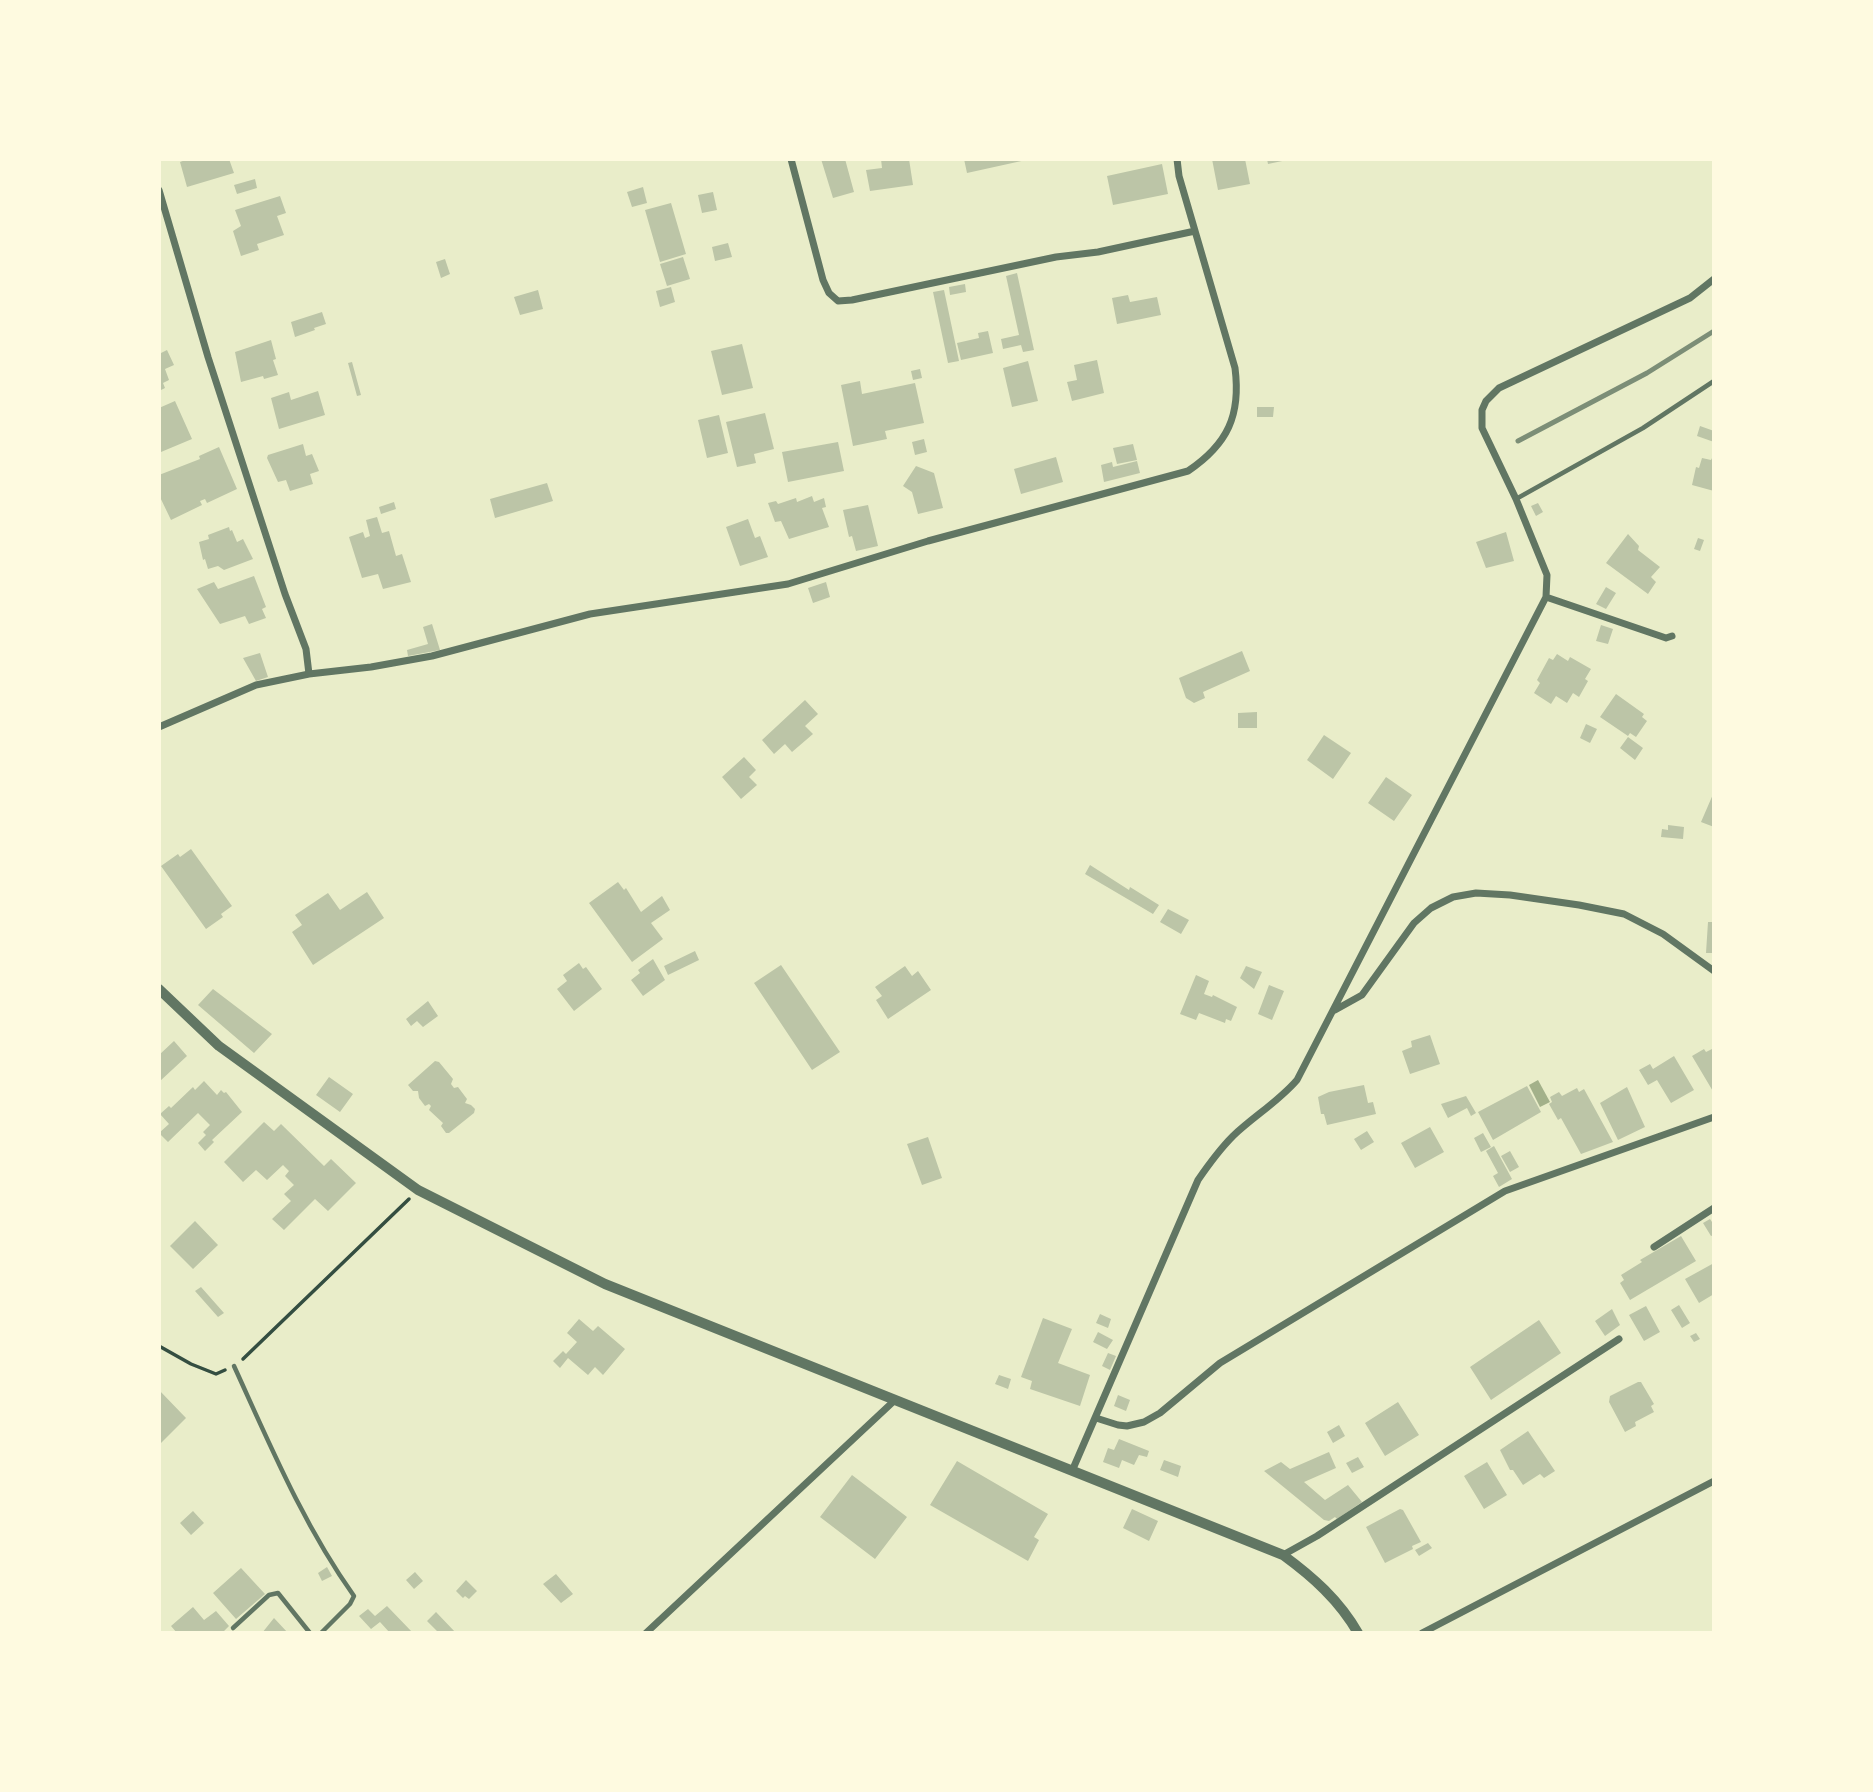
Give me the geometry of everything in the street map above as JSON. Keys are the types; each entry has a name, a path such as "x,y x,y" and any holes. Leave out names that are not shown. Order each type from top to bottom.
{"street":[{"path":"791,159 823,280 829,293 838,301 1195,231"},
{"path":"159,727 256,685 309,674 432,656 590,614 788,584 928,541 1188,471 1213,453 1229,430 1238,391 1235,368 1179,176 1177,159"},
{"path":"159,190 208,357 285,594 306,649 309,674"},
{"path":"1072,1471 1198,1180 1213,1158 1235,1134 1283,1096 1297,1080 1546,597 1547,575 1516,499 1482,429 1482,410 1491,394 1499,388 1690,298 1714,279"},
{"path":"1546,597 1666,638 1672,636"},
{"path":"1334,1011 1362,995 1414,923 1431,908 1453,897 1476,893 1510,895 1623,914 1663,934 1714,971"},
{"path":"159,989 219,1046 418,1190 605,1284 1283,1555 1315,1578 1349,1616 1358,1633"},
{"path":"1096,1418 1127,1426 1144,1422 1160,1413 1220,1363 1505,1191 1714,1117"},
{"path":"1654,1247 1714,1208"},
{"path":"1283,1555 1317,1536 1619,1339"},
{"path":"646,1633 895,1400"},
{"path":"1422,1633 1714,1481"}],"lane":[{"path":"1516,499 1643,428 1714,381"},
{"path":"234,1366 302,1510 334,1568 354,1597 321,1633"},
{"path":"233,1628 269,1595 278,1593 310,1633"}],"path":[{"path":"159,1346 216,1374 234,1366 418,1190"}],"shaded area":[{"path":"1538,1080 1550,1102 1540,1107 1529,1085"}],"building":[{"path":"188,159 229,159 234,173 187,187 180,162"},
{"path":"821,159 845,159 854,192 833,198"},
{"path":"881,159 909,159 913,185 870,191 866,170 882,168"},
{"path":"964,159 1026,159 1026,160 967,173"},
{"path":"1212,159 1245,159 1250,184 1218,190"},
{"path":"1267,159 1286,159 1287,160 1268,164"},
{"path":"1162,164 1168,194 1113,205 1107,176"},
{"path":"255,179 257,188 237,194 234,185"},
{"path":"643,187 647,203 632,207 627,192"},
{"path":"713,192 717,210 702,213 698,195"},
{"path":"280,196 286,213 277,216 284,235 257,244 259,250 241,256 233,231 241,226 235,210"},
{"path":"671,203 686,254 660,262 645,210"},
{"path":"728,243 732,257 715,261 712,247"},
{"path":"683,257 690,279 667,286 660,264"},
{"path":"445,259 450,274 441,278 436,262"},
{"path":"1017,273 1034,350 1023,352 1021,345 1003,349 1001,339 1019,335 1006,276"},
{"path":"965,284 966,292 950,295 949,287"},
{"path":"671,287 675,302 660,307 656,291"},
{"path":"538,290 543,309 520,315 514,297"},
{"path":"944,290 959,361 948,363 933,292"},
{"path":"1128,295 1130,302 1157,297 1161,315 1117,324 1112,298"},
{"path":"322,312 326,324 295,337 291,322"},
{"path":"988,331 993,353 961,360 957,343 979,338 978,333"},
{"path":"271,340 278,375 241,382 235,352"},
{"path":"742,344 753,388 722,395 711,351"},
{"path":"167,350 174,365 165,369 169,380 163,383 165,388 159,391 159,354"},
{"path":"1097,360 1104,393 1072,401 1067,382 1077,380 1074,365"},
{"path":"1028,361 1038,401 1012,407 1003,368"},
{"path":"352,362 361,395 357,396 348,363"},
{"path":"920,369 922,378 913,380 911,371"},
{"path":"860,381 862,394 915,383 924,423 885,431 887,439 853,446 841,385"},
{"path":"318,391 325,415 279,429 271,398 289,392 291,400"},
{"path":"175,401 192,439 161,452 159,408"},
{"path":"1257,407 1274,407 1273,417 1257,417"},
{"path":"765,413 774,449 754,454 756,463 737,467 726,422"},
{"path":"719,415 728,453 707,458 698,420"},
{"path":"1700,426 1714,431 1714,442 1697,436"},
{"path":"924,439 927,452 915,455 912,442"},
{"path":"838,442 844,471 788,482 782,452"},
{"path":"303,444 306,456 312,454 319,471 310,474 313,484 290,491 286,480 278,482 267,458 268,455"},
{"path":"1133,444 1137,460 1117,464 1113,448"},
{"path":"219,447 237,489 207,503 205,499 200,501 202,505 171,520 159,495 159,475 200,459 199,456"},
{"path":"1714,454 1714,491 1692,485 1696,467 1699,468 1702,458 1711,460"},
{"path":"1056,457 1063,482 1021,494 1014,469"},
{"path":"1137,461 1140,473 1104,482 1101,465 1112,462 1113,467"},
{"path":"916,466 934,473 943,508 918,514 912,492 903,486"},
{"path":"547,483 553,501 495,518 490,499"},
{"path":"812,496 814,502 824,498 826,507 822,508 829,527 789,539 781,521 775,522 768,503 776,501 778,504 796,498 797,502"},
{"path":"394,502 396,509 381,514 379,507"},
{"path":"1538,503 1543,512 1536,516 1531,506"},
{"path":"868,505 878,546 856,551 852,536 849,537 843,510"},
{"path":"377,517 382,533 389,531 396,556 402,554 411,582 383,589 378,574 362,578 349,537 363,532 365,538 370,536 366,520"},
{"path":"748,519 755,538 760,536 768,557 740,566 726,527"},
{"path":"229,527 237,542 243,539 253,559 224,570 218,566 208,569 199,542 209,539 208,535"},
{"path":"1506,532 1514,561 1486,568 1476,542"},
{"path":"1628,534 1639,546 1638,550 1660,567 1651,577 1656,582 1648,594 1606,563"},
{"path":"1698,538 1704,540 1700,551 1694,549"},
{"path":"254,576 266,607 262,609 266,618 249,624 245,616 220,624 197,589 214,582 218,589"},
{"path":"826,582 830,597 813,603 808,588"},
{"path":"1606,587 1616,593 1606,609 1596,604"},
{"path":"432,624 440,650 408,656 407,650 428,644 423,627"},
{"path":"1601,625 1613,629 1608,644 1596,641"},
{"path":"1242,651 1250,671 1203,692 1205,698 1194,703 1186,698 1179,678"},
{"path":"260,653 268,677 256,681 243,658"},
{"path":"1557,654 1568,661 1570,657 1591,669 1579,697 1573,693 1567,703 1556,696 1551,704 1534,693 1540,683 1537,680 1549,658 1553,660"},
{"path":"1616,694 1644,714 1642,717 1647,721 1636,737 1630,733 1628,736 1600,717"},
{"path":"805,700 818,714 805,726 813,734 792,752 785,744 774,754 762,740"},
{"path":"1257,712 1257,728 1238,728 1238,713"},
{"path":"1586,724 1597,729 1590,743 1580,738"},
{"path":"1324,735 1351,753 1333,779 1307,760"},
{"path":"1628,737 1643,748 1635,760 1620,748"},
{"path":"744,757 756,770 749,777 757,785 741,799 722,777"},
{"path":"1386,777 1412,795 1394,821 1368,803"},
{"path":"1714,792 1714,827 1701,822"},
{"path":"1668,825 1684,827 1683,839 1661,837 1662,829 1668,830"},
{"path":"191,849 232,906 221,914 223,917 206,929 161,866"},
{"path":"1090,865 1159,905 1153,914 1085,874"},
{"path":"618,882 624,890 626,888 641,912 662,896 670,910 651,923 663,939 632,962 589,903"},
{"path":"367,892 384,918 313,965 292,932 302,925 295,915 328,893 340,910"},
{"path":"1168,909 1189,920 1181,934 1160,922"},
{"path":"1708,922 1714,922 1714,953 1706,953"},
{"path":"695,951 699,960 668,975 664,966"},
{"path":"653,959 665,980 643,996 631,980 640,973 638,970"},
{"path":"579,963 583,969 586,967 602,989 574,1011 557,989 567,981 563,975"},
{"path":"781,965 840,1052 812,1070 754,983"},
{"path":"905,966 912,976 918,971 931,990 888,1019 876,1000 882,996 875,987"},
{"path":"1246,966 1262,972 1254,989 1240,978"},
{"path":"1196,975 1209,981 1204,994 1213,995 1237,1007 1231,1021 1226,1019 1225,1023 1199,1013 1196,1020 1180,1014"},
{"path":"1269,985 1284,991 1272,1020 1258,1014"},
{"path":"213,989 272,1034 254,1053 198,1005"},
{"path":"428,1001 438,1016 423,1027 417,1021 411,1026 406,1019"},
{"path":"1430,1035 1440,1064 1410,1074 1402,1051 1412,1047 1411,1041"},
{"path":"174,1041 187,1056 159,1082 159,1055"},
{"path":"1714,1048 1714,1093 1692,1056 1704,1049 1706,1052"},
{"path":"1674,1056 1694,1090 1671,1103 1657,1080 1648,1085 1639,1070 1650,1064 1653,1069"},
{"path":"435,1061 439,1062 453,1079 451,1084 454,1088 458,1087 467,1099 465,1103 475,1109 474,1113 449,1133 446,1133 441,1126 443,1123 429,1110 431,1106 425,1106 418,1091 413,1091 408,1085"},
{"path":"329,1077 353,1094 340,1112 316,1095"},
{"path":"204,1081 217,1095 221,1090 226,1092 242,1112 212,1140 214,1142 205,1151 198,1143 206,1135 203,1132 210,1125 198,1113 168,1142 159,1133 169,1124 160,1114"},
{"path":"1364,1085 1368,1103 1373,1102 1376,1114 1327,1125 1324,1114 1321,1114 1318,1097"},
{"path":"1527,1086 1541,1112 1493,1140 1478,1112"},
{"path":"1627,1087 1645,1127 1618,1140 1600,1103"},
{"path":"1577,1088 1579,1092 1584,1089 1613,1142 1581,1154 1561,1118 1558,1120 1549,1104 1552,1102 1550,1097 1559,1092 1562,1096"},
{"path":"1466,1096 1476,1113 1471,1116 1467,1108 1448,1118 1441,1104"},
{"path":"264,1122 274,1131 281,1124 324,1166 331,1159 356,1183 328,1211 315,1199 284,1230 272,1219 291,1201 284,1194 294,1185 285,1176 289,1171 283,1165 267,1180 256,1170 243,1182 224,1162"},
{"path":"1430,1127 1444,1152 1415,1168 1401,1143"},
{"path":"1367,1131 1374,1142 1361,1150 1354,1139"},
{"path":"1483,1133 1491,1147 1481,1152 1474,1138"},
{"path":"928,1137 942,1178 922,1185 907,1144"},
{"path":"1494,1146 1512,1179 1499,1187 1493,1176 1498,1173 1486,1151"},
{"path":"1510,1151 1519,1167 1510,1172 1501,1156"},
{"path":"1710,1219 1714,1225 1714,1235 1711,1236 1703,1223"},
{"path":"195,1221 218,1245 193,1269 170,1246"},
{"path":"1681,1236 1696,1261 1630,1300 1620,1283 1624,1280 1621,1275 1642,1262 1640,1260"},
{"path":"1714,1263 1714,1294 1699,1303 1685,1279"},
{"path":"201,1287 224,1313 218,1317 195,1291"},
{"path":"1679,1305 1690,1323 1682,1328 1671,1310"},
{"path":"1646,1306 1660,1332 1644,1341 1629,1315"},
{"path":"1612,1309 1620,1325 1605,1336 1595,1321"},
{"path":"1100,1314 1111,1319 1108,1328 1096,1323"},
{"path":"1043,1318 1072,1329 1058,1363 1090,1375 1080,1406 1030,1389 1032,1381 1021,1377"},
{"path":"579,1319 593,1331 598,1326 625,1349 603,1375 595,1367 588,1375 568,1358 560,1368 553,1361 563,1351 566,1354 577,1342 567,1333"},
{"path":"1539,1320 1561,1353 1491,1400 1470,1367"},
{"path":"1098,1332 1113,1340 1107,1349 1093,1342"},
{"path":"1696,1333 1700,1339 1694,1342 1690,1336"},
{"path":"1108,1353 1116,1356 1110,1370 1102,1366"},
{"path":"999,1375 1011,1379 1008,1389 995,1384"},
{"path":"1641,1382 1654,1404 1651,1406 1654,1412 1635,1422 1636,1426 1625,1432 1609,1402 1610,1396"},
{"path":"159,1390 186,1418 159,1445"},
{"path":"1118,1395 1130,1400 1126,1411 1114,1406"},
{"path":"1398,1402 1419,1435 1385,1456 1365,1423"},
{"path":"1339,1425 1345,1436 1333,1443 1327,1432"},
{"path":"1528,1431 1555,1471 1544,1478 1540,1474 1523,1485 1513,1470 1510,1470 1500,1450"},
{"path":"1119,1439 1149,1451 1147,1457 1139,1455 1134,1465 1122,1460 1119,1468 1103,1462 1108,1448 1114,1450"},
{"path":"1329,1452 1336,1468 1304,1482 1325,1500 1348,1485 1362,1502 1337,1519 1335,1517 1329,1521 1324,1520 1264,1471 1281,1462 1290,1469"},
{"path":"1358,1457 1364,1467 1352,1473 1346,1463"},
{"path":"1164,1460 1181,1466 1178,1477 1160,1470"},
{"path":"957,1461 1048,1514 1034,1537 1039,1540 1028,1561 930,1505"},
{"path":"1487,1462 1507,1495 1484,1509 1464,1476"},
{"path":"852,1475 907,1517 875,1559 820,1517"},
{"path":"1132,1509 1158,1521 1149,1541 1123,1528"},
{"path":"1400,1509 1421,1542 1385,1563 1366,1527"},
{"path":"193,1511 204,1523 191,1535 180,1523"},
{"path":"1428,1543 1432,1548 1419,1556 1415,1550"},
{"path":"327,1567 332,1576 322,1581 318,1573"},
{"path":"241,1568 265,1594 236,1619 213,1593"},
{"path":"415,1572 423,1581 414,1589 406,1580"},
{"path":"556,1574 573,1594 561,1603 543,1584"},
{"path":"466,1580 477,1591 469,1599 465,1596 463,1598 456,1591"},
{"path":"387,1606 413,1633 390,1633 380,1622 371,1629 359,1616 368,1609 375,1616"},
{"path":"193,1607 204,1620 216,1611 229,1626 222,1633 177,1633 171,1626"},
{"path":"436,1612 456,1633 435,1633 437,1631 427,1621"},
{"path":"274,1618 288,1633 262,1633"}],"railway":[{"path":"1518,441 1647,373 1714,331"}]}
